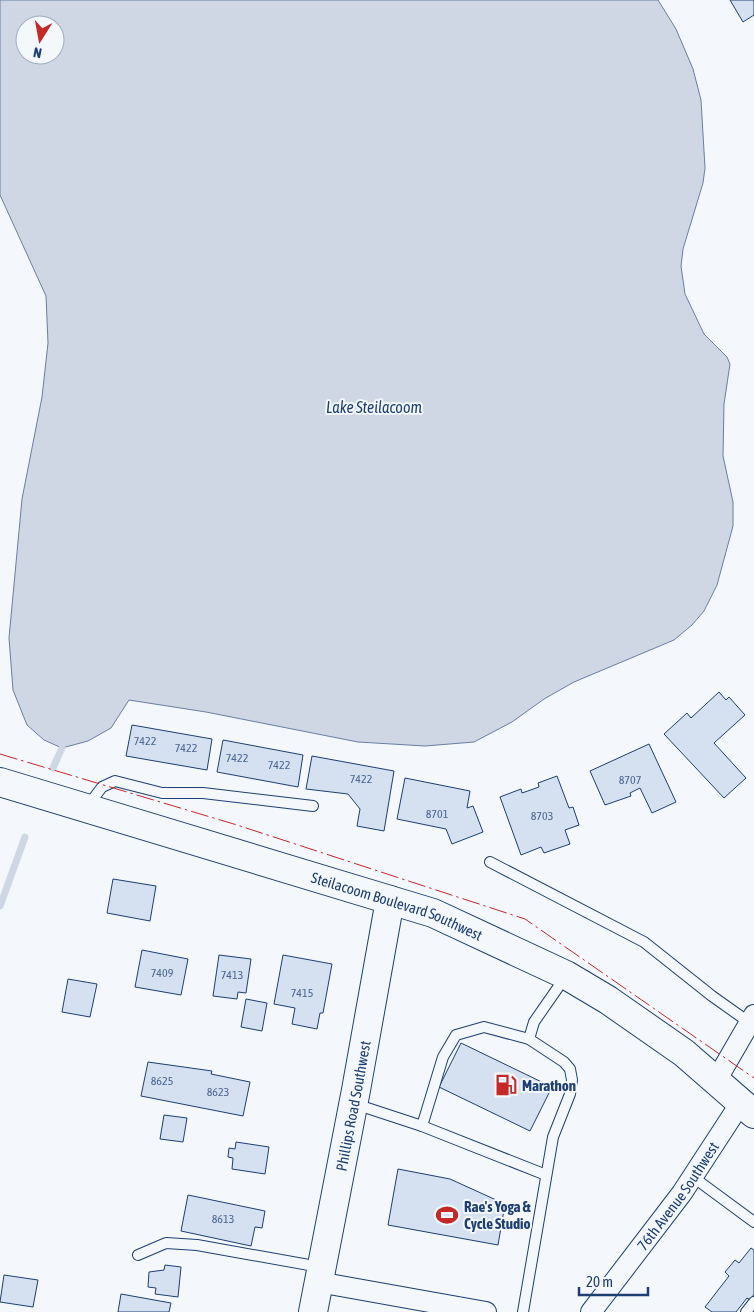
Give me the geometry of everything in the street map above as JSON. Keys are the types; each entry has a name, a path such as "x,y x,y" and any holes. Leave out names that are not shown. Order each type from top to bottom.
{"main road":[{"name":"Steilacoom Boulevard Southwest","path":"0,782 433,913 566,975 650,1028 717,1079 748,1108"},
{"name":"Phillips Road Southwest","path":"313,1312 354,1104 390,900"}],"street":[{"path":"717,1079 752,1019"},
{"name":"76th Avenue Southwest","path":"591,1312 693,1177 748,1108"},
{"path":"320,1275 486,1312"}],"lane":[{"path":"86,808 102,787 115,781 162,793 203,793 313,806"},
{"path":"490,862 644,942 712,996 752,1019"},
{"path":"529,1039 534,1022 566,975"},
{"path":"422,1126 443,1057 456,1035 484,1027 529,1039 564,1062 570,1070 572,1080 570,1094 553,1137 523,1312"},
{"path":"354,1104 422,1126 546,1175"},
{"path":"693,1177 754,1222"},
{"path":"138,1256 166,1244 197,1245 320,1275"},
{"path":"746,1312 754,1302"}],"water":[{"name":"Lake Steilacoom","path":"0,0 658,0 676,29 693,69 701,100 705,168 703,183 683,249 681,266 685,294 704,334 727,357 730,364 724,404 723,456 733,502 733,526 717,585 704,611 692,625 674,640 574,682 544,699 512,722 474,742 425,746 358,742 206,712 129,700 111,728 88,741 62,748 44,740 27,725 13,690 9,638 22,499 42,397 48,343 46,296 0,195"}],"building":[{"path":"730,0 754,0 754,15 743,22"},
{"path":"719,692 726,700 729,697 745,715 714,743 746,778 724,798 664,734 687,713 691,718"},
{"path":"132,725 212,739 207,770 126,756"},
{"path":"223,740 303,755 298,787 217,772"},
{"path":"649,744 676,802 652,813 640,788 630,793 631,796 605,805 590,771"},
{"path":"312,756 394,771 384,831 357,826 360,809 348,794 306,789"},
{"path":"557,776 569,808 573,807 579,825 565,830 570,844 544,853 541,847 521,855 500,797 521,789 522,793 539,787 538,783"},
{"path":"405,778 470,791 467,808 473,806 483,832 452,844 446,829 397,819"},
{"path":"113,879 156,886 150,921 107,913"},
{"path":"142,950 188,959 181,995 135,987"},
{"path":"219,955 251,959 246,993 238,992 237,999 213,996"},
{"path":"283,955 332,964 323,1013 320,1013 317,1029 292,1024 295,1008 274,1004"},
{"path":"68,979 97,984 90,1017 62,1012"},
{"path":"246,999 267,1003 262,1031 241,1027"},
{"path":"461,1043 552,1087 530,1131 439,1087"},
{"path":"148,1062 212,1071 211,1074 250,1082 243,1116 141,1096"},
{"path":"164,1115 187,1118 183,1142 160,1139"},
{"path":"236,1142 269,1147 265,1174 232,1169 233,1158 228,1157 229,1148 235,1149"},
{"path":"398,1169 450,1179 505,1204 498,1245 388,1225"},
{"path":"188,1195 265,1211 262,1228 255,1227 251,1246 181,1231"},
{"path":"751,1248 754,1250 754,1294 750,1300 747,1298 736,1312 712,1312 705,1307 729,1276 725,1272 735,1260 739,1263"},
{"path":"165,1265 181,1267 178,1297 155,1294 156,1288 148,1287 149,1272 164,1270"},
{"path":"4,1275 38,1280 33,1307 0,1302"},
{"path":"121,1294 171,1303 169,1312 118,1312"}],"waterway":[{"path":"53,768 62,748"},
{"path":"0,906 25,837"}],"power":[{"path":"0,754 237,825 525,919 754,1078"}],"place":[{"name":"Marathon","path":"506,1085"},
{"name":"Rae's Yoga & Cycle Studio","path":"447,1215"}]}
